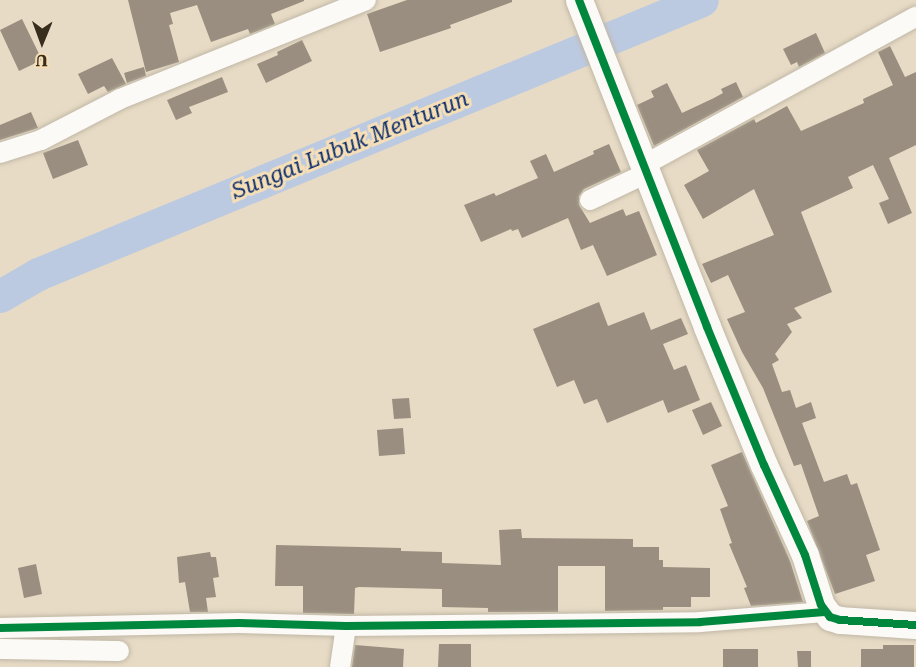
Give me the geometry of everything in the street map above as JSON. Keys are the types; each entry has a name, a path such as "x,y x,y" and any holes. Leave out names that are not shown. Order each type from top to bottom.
{"street":[{"path":"0,153 41,140 120,99 366,0"},
{"path":"579,0 617,101 764,465 805,555 825,612 830,617 840,620 916,625"},
{"path":"590,200 916,17"},
{"path":"0,628 239,623 346,626 700,622 825,612"},
{"path":"0,649 118,659 126,625"},
{"path":"340,667 346,626"}],"building":[{"path":"128,0 304,1 271,14 275,24 250,34 248,29 211,42 197,5 170,13 173,24 169,25 179,62 146,72"},
{"path":"407,0 512,0 512,2 450,25 451,28 380,52 367,14"},
{"path":"22,19 42,60 19,71 0,30"},
{"path":"816,33 825,53 799,67 797,62 791,65 783,49"},
{"path":"302,40 312,61 266,83 257,64 278,55 277,52"},
{"path":"890,46 905,77 916,72 916,145 889,158 912,213 888,224 879,203 889,199 873,165 848,177 853,188 801,212 832,292 794,308 802,318 787,324 792,332 775,354 779,360 772,364 782,392 790,390 796,408 811,402 816,418 802,423 824,482 847,474 851,485 857,483 880,550 866,555 875,581 835,594 807,521 819,516 801,464 794,466 763,388 742,352 727,319 745,312 728,275 711,283 702,264 774,235 754,189 703,219 684,185 709,171 697,150 754,119 756,123 787,106 801,131 864,103 863,99 893,85 878,52"},
{"path":"112,58 126,84 108,92 104,86 88,94 78,74"},
{"path":"144,67 146,76 127,83 124,73"},
{"path":"222,77 228,92 189,107 192,113 176,120 167,100"},
{"path":"736,82 743,97 654,146 637,105 654,97 651,91 667,83 682,113 723,93 721,89"},
{"path":"31,112 38,128 0,140 0,125"},
{"path":"78,140 88,165 53,179 43,153"},
{"path":"609,144 621,172 584,189 579,196 579,205 590,223 623,209 626,216 639,211 657,255 607,276 593,245 581,250 568,218 522,238 518,229 512,231 511,229 481,242 464,205 494,193 496,196 538,178 530,161 546,154 554,172 594,154 593,151"},
{"path":"599,302 608,326 644,312 651,330 681,318 688,334 663,344 674,370 686,365 700,400 668,413 663,400 607,423 597,399 584,404 574,380 557,387 533,329"},
{"path":"409,398 411,418 394,419 392,399"},
{"path":"711,402 722,426 703,435 692,410"},
{"path":"403,428 405,454 379,456 377,430"},
{"path":"742,452 790,561 803,602 751,606 744,588 747,587 729,544 732,543 720,509 728,506 711,465"},
{"path":"521,529 522,538 633,539 633,547 659,547 659,560 663,560 663,567 710,568 710,597 691,597 691,607 605,611 605,566 558,566 558,612 488,612 488,608 442,607 442,589 359,587 355,588 354,614 303,613 303,586 275,586 276,545 401,548 401,551 442,552 442,563 501,565 499,530"},
{"path":"210,552 211,557 216,557 219,577 213,578 216,597 206,598 208,612 190,612 185,582 179,583 177,557"},
{"path":"36,564 42,594 24,598 18,568"},
{"path":"439,644 471,644 471,667 438,667"},
{"path":"355,645 404,649 403,667 352,667"},
{"path":"883,645 914,645 914,667 861,667 861,649 883,649"},
{"path":"723,649 758,649 758,667 723,667"},
{"path":"797,651 811,651 811,667 798,667"}],"waterway":[{"name":"Sungai Lubuk Menturun","path":"0,296 38,274 702,0"}],"cycle path":[{"path":"579,0 707,327 764,465 805,555 821,605 830,617 840,620 916,625"},
{"path":"0,628 239,623 346,626 700,622 825,612"}]}
